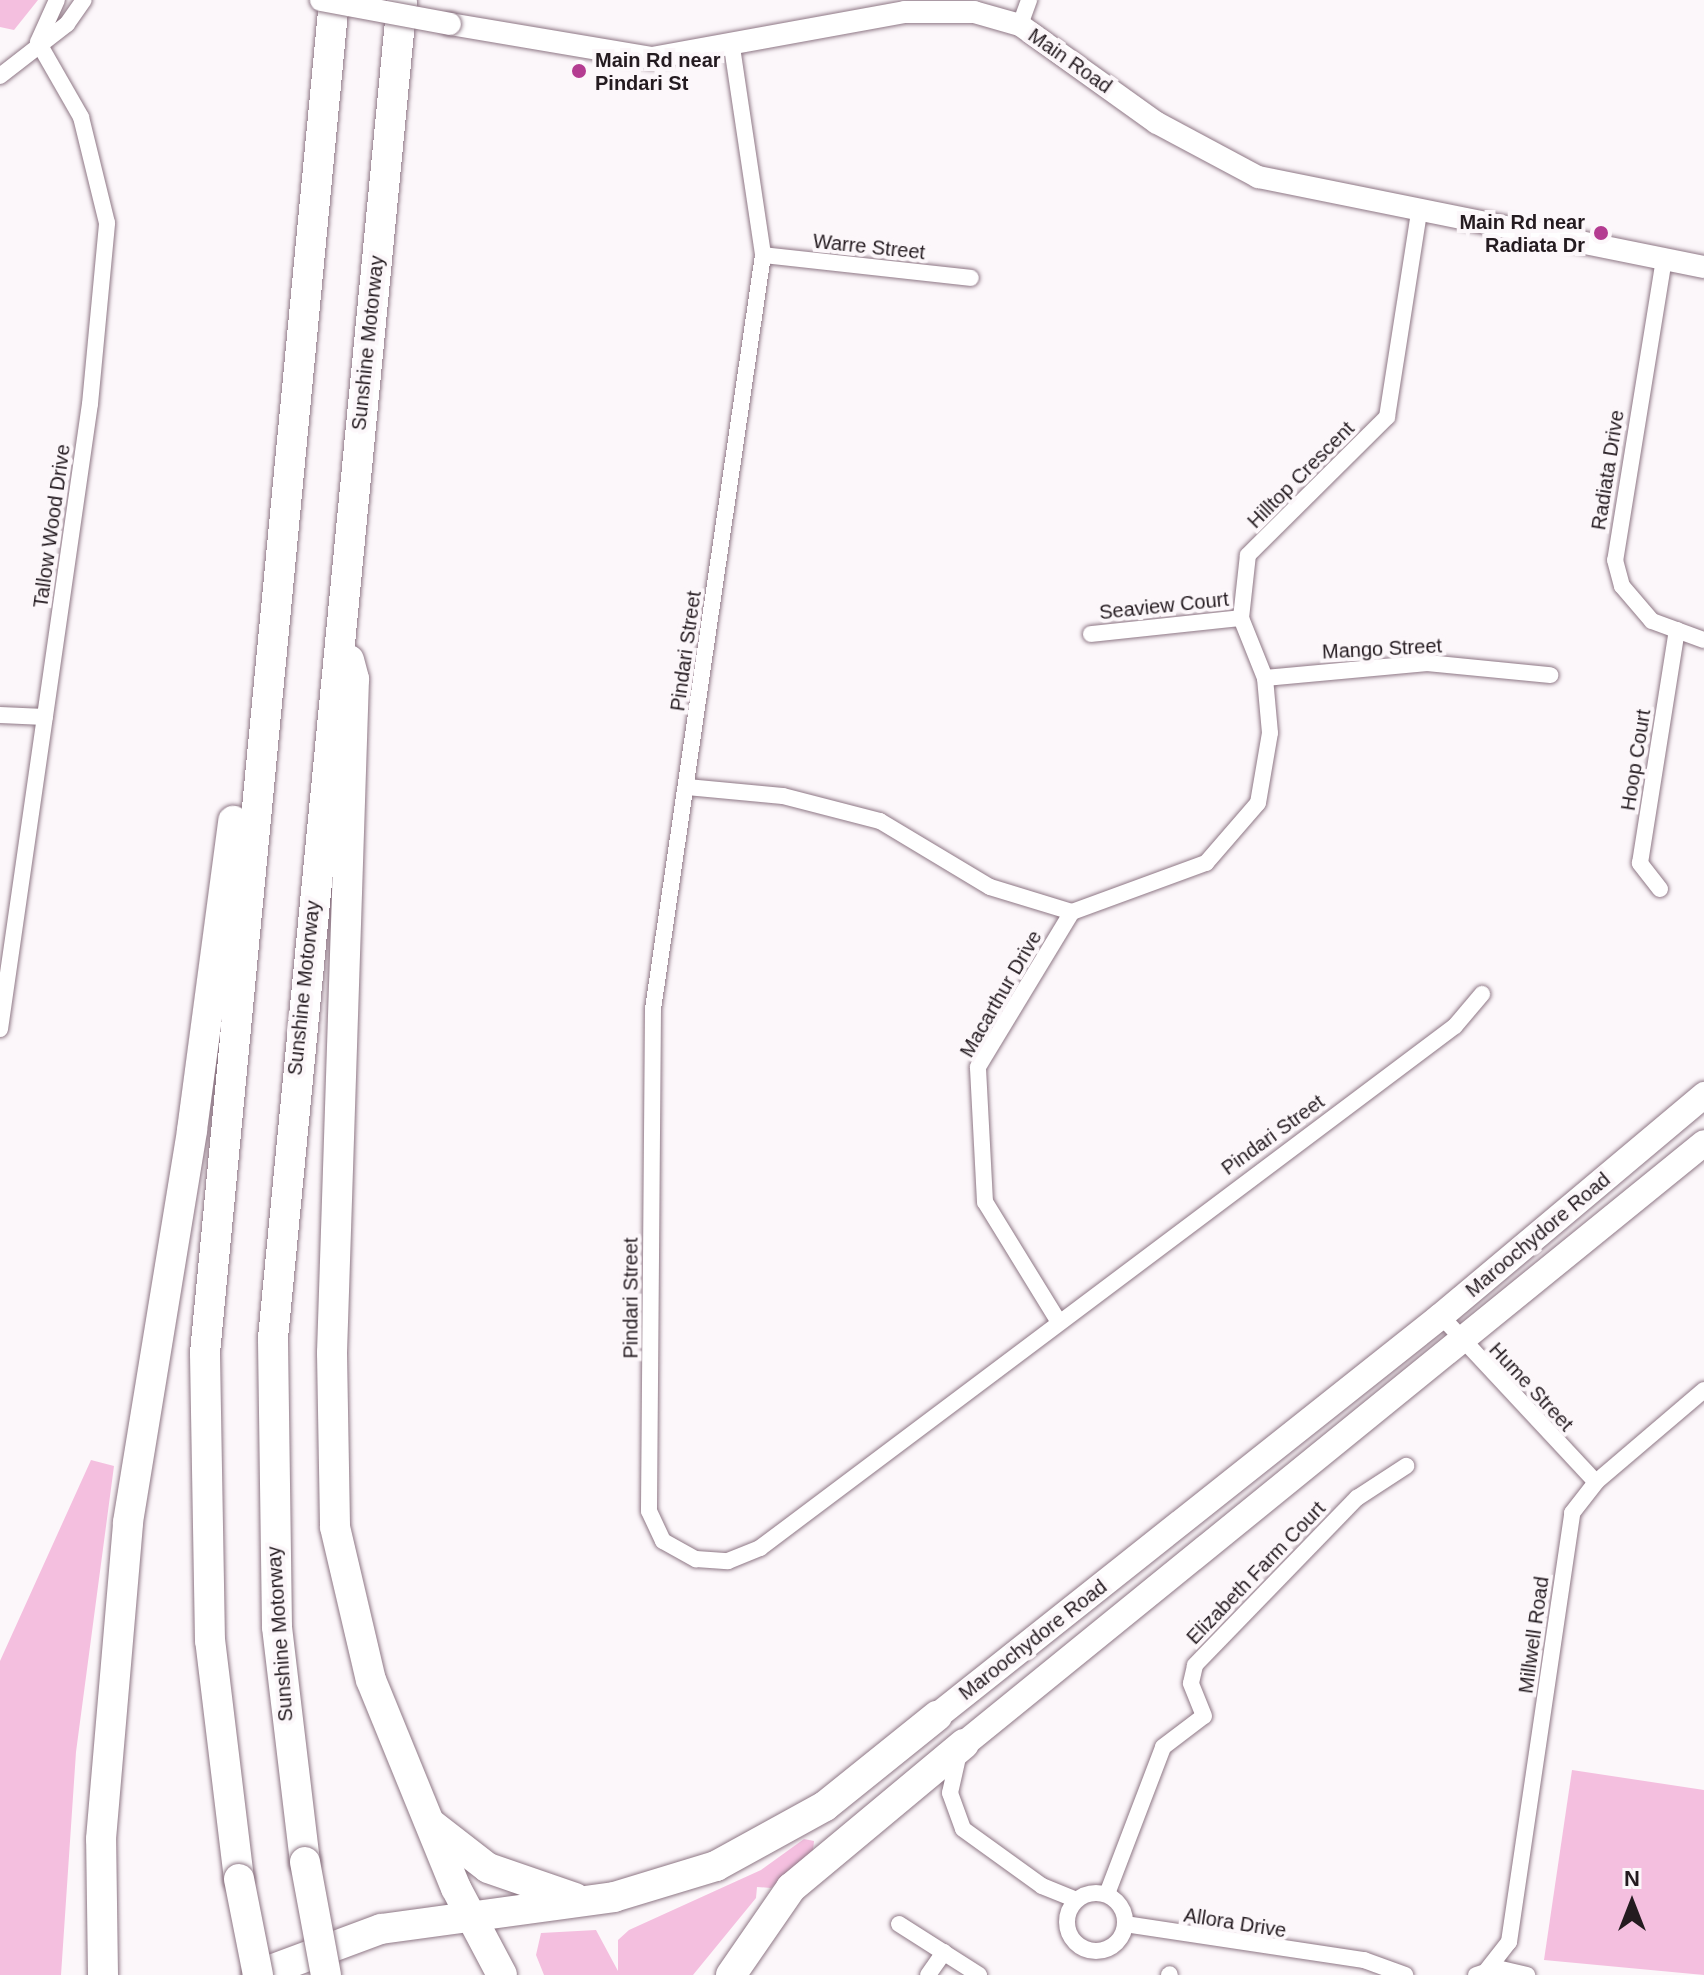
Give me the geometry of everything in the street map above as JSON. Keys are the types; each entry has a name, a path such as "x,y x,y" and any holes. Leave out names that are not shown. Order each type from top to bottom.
{"highway":[{"path":"258,1975 239,1879 210,1641 205,1353 277,565 334,0"},
{"name":"Sunshine Motorway","path":"326,1975 305,1862 277,1627 273,1338 402,0"},
{"path":"103,1975 99,1907 128,1522 192,1130 256,614 277,565"},
{"path":"340,628 354,679 332,1353 335,1527 371,1680 430,1823 502,1975"},
{"name":"Maroochydore Road","path":"258,1975 381,1929 470,1912 585,1902 651,1888 750,1851 825,1806 937,1716"},
{"name":"Maroochydore Road","path":"731,1975 791,1888 964,1744"},
{"path":"430,1823 488,1868 585,1902"},
{"path":"83,1975 99,1907"}],"main road":[{"name":"Main Road","path":"321,0 652,58 732,47 928,10 1020,25 1201,151 1258,177 1419,212 1704,267"},
{"name":"Maroochydore Road","path":"937,1716 1441,1316 1704,1095"},
{"name":"Maroochydore Road","path":"964,1744 1464,1342 1704,1143"}],"street":[{"path":"38,42 57,0"},
{"path":"0,76 38,42 67,24 84,0"},
{"path":"1020,25 1029,0"},
{"name":"Tallow Wood Drive","path":"0,1029 45,717 107,223 81,117 38,42"},
{"name":"Pindari Street","path":"732,47 763,255 653,1009 649,1511 663,1541 696,1559 728,1561 760,1548 1057,1319 1455,1026 1482,994"},
{"name":"Hilltop Crescent","path":"1072,912 1206,863 1258,803 1270,733 1265,678 1241,618 1248,555 1387,417 1419,212"},
{"name":"Warre Street","path":"763,255 971,278"},
{"name":"Radiata Drive","path":"1664,259 1615,560 1622,586 1652,621 1704,640"},
{"name":"Seaview Court","path":"1091,634 1241,618"},
{"name":"Hoop Court","path":"1660,889 1640,863 1677,630"},
{"name":"Mango Street","path":"1265,678 1427,663 1550,675"},
{"path":"0,715 45,717"},
{"path":"687,787 783,796 880,821 990,887 1072,912"},
{"name":"Macarthur Drive","path":"1057,1319 985,1202 978,1067 1072,912"},
{"name":"Hume Street","path":"1441,1316 1596,1482"},
{"name":"Millwell Road","path":"1482,1972 1509,1942 1572,1513 1596,1482 1704,1390"},
{"name":"Elizabeth Farm Court","path":"1107,1894 1163,1747 1204,1716 1191,1683 1195,1665 1357,1498 1406,1466"},
{"path":"964,1744 950,1793 963,1829 1042,1886 1076,1900 1107,1894 1121,1906 1125,1924 1113,1946 1087,1949 1068,1932 1076,1900"},
{"path":"899,1924 979,1975"},
{"name":"Allora Drive","path":"1125,1924 1339,1960 1364,1960 1405,1975"},
{"path":"1509,1942 1526,1974"},
{"path":"928,1975 944,1952"},
{"name":"Allora Drive","path":"1339,1960 1362,1975"},
{"path":"1482,1972 1526,1974"}],"shaded area":[{"path":"0,0 38,0 14,30 0,27"},
{"path":"91,1460 114,1466 76,1752 61,1975 0,1975 0,1661"},
{"path":"1572,1770 1704,1790 1704,1975 1544,1960"},
{"path":"804,1839 814,1841 813,1850 771,1888 757,1887 756,1898 693,1975 544,1975 536,1955 541,1933 596,1930 618,1971 618,1940 629,1930 761,1870"}],"place":[{"name":"Main Rd near Pindari St","path":"579,71"},
{"name":"Main Rd near Radiata Dr","path":"1601,233"}]}
